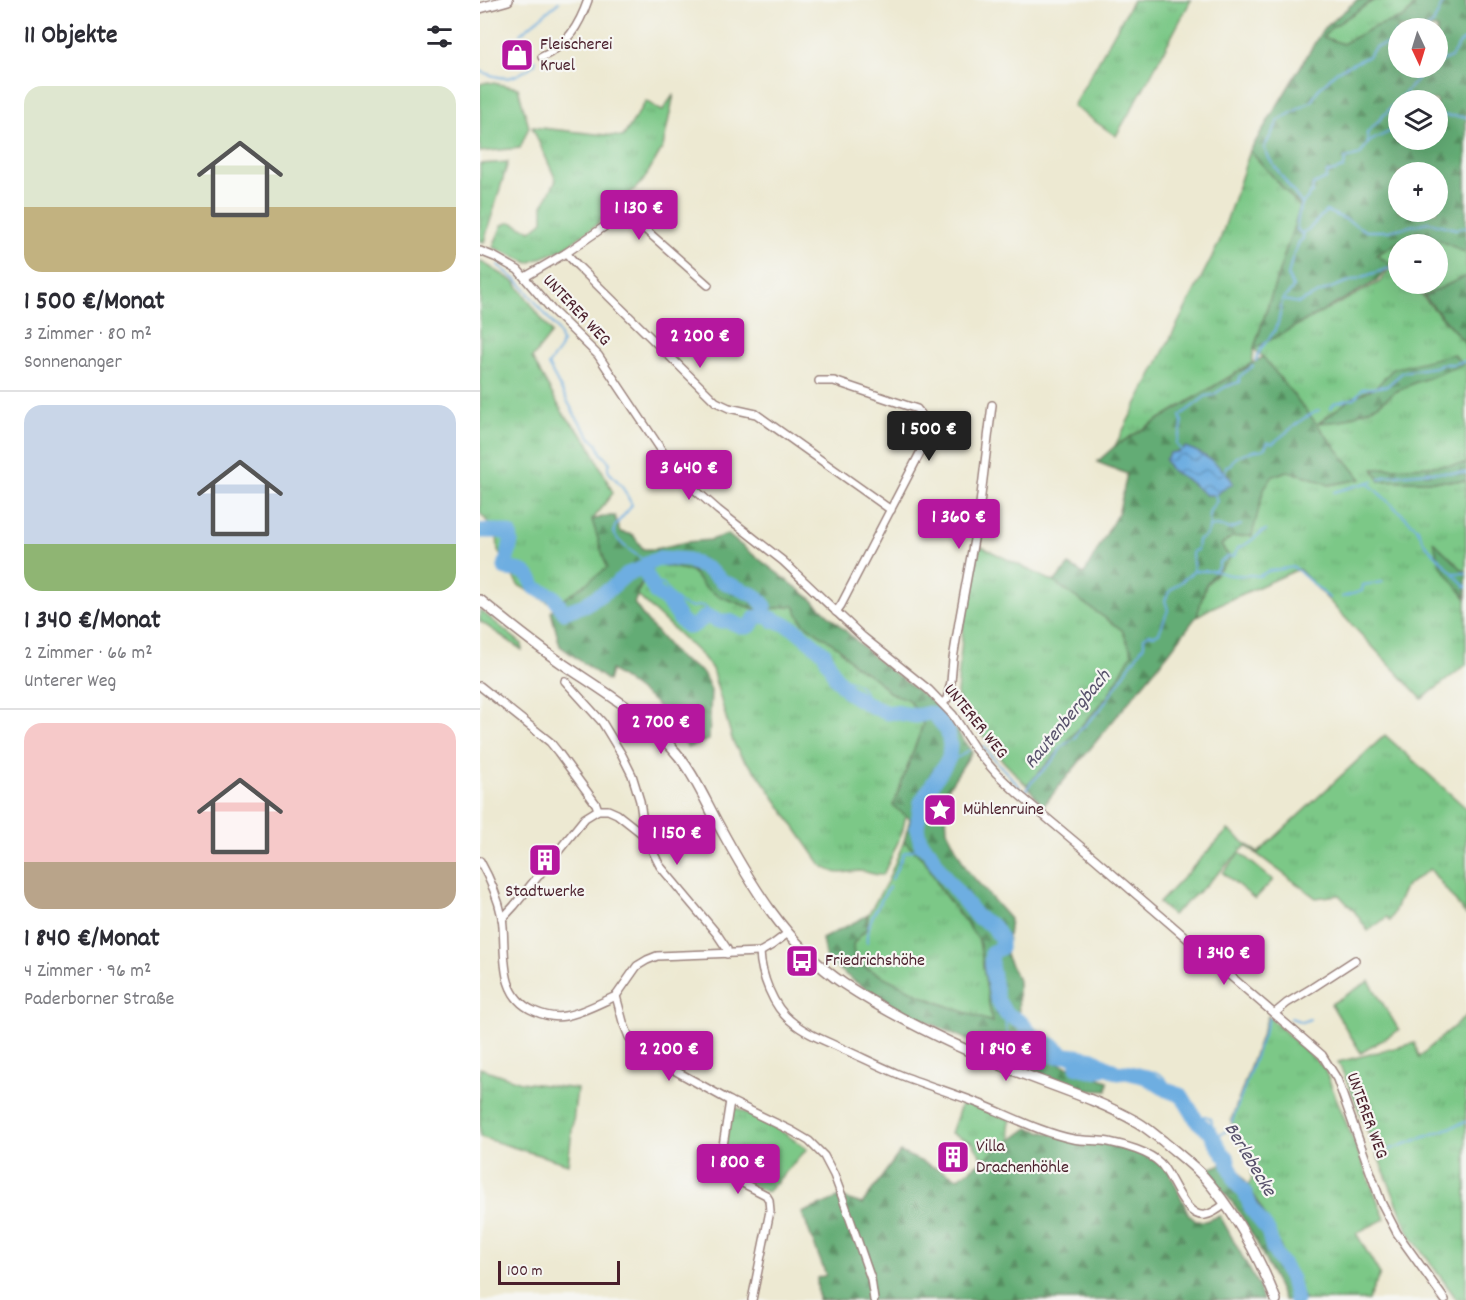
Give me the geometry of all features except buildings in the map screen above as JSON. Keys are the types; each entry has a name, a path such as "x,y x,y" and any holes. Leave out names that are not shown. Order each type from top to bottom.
{"main road":[{"path":"480,8 508,0"},
{"path":"480,600 526,638 644,720 673,748 688,769 757,891 788,933 810,957 843,983 882,1007 1007,1068 1104,1106 1138,1122 1203,1175 1226,1204 1256,1256 1276,1300"}],"street":[{"path":"542,57 552,52 568,38 582,18 588,0"},
{"path":"525,277 566,253 614,220 622,216 630,216 708,285"},
{"name":"UNTERER WEG","path":"480,250 518,270 552,310 598,355 670,463 685,481 783,561 863,637 910,673 943,703 975,749 1017,794 1322,1055 1331,1067 1343,1092 1381,1202 1397,1233 1445,1300"},
{"path":"566,253 716,402 729,408 756,414 891,510"},
{"path":"819,381 834,381 916,409 924,419 925,432 920,453 836,612"},
{"path":"943,703 947,699 951,682 959,622 979,512 992,405"},
{"path":"565,681 602,722 622,755 632,775 640,801 645,836 660,866 721,939 727,949 727,954"},
{"path":"480,686 550,742 596,804 598,810"},
{"path":"502,919 585,818 598,810 608,810 617,814 645,836"},
{"path":"480,861 494,888 502,919 506,976 516,997 527,1008 542,1015 564,1017 616,996 637,966 657,956 760,952 788,933"},
{"path":"760,952 760,965 775,1001 789,1020 801,1028 897,1074 1045,1130 1074,1139 1109,1142 1151,1155 1165,1170 1188,1209 1198,1214 1207,1215 1226,1204"},
{"path":"1275,1013 1355,960"},
{"path":"616,996 629,1037 645,1054 730,1101 792,1131 809,1141 824,1156 834,1175 871,1279 874,1300"},
{"path":"730,1101 719,1172 765,1195 769,1200 770,1211 752,1300"}],"green space":[{"path":"1133,0 1191,0 1116,136 1073,106"},
{"path":"1357,0 1374,0 1331,28 1323,37 1343,44 1374,27 1388,22 1388,78 1448,78 1448,18 1402,18 1418,0 1466,0 1466,253 1448,244 1448,234 1427,234 1419,230 1412,234 1388,234 1388,248 1376,255 1388,262 1388,268 1377,281 1254,349 1300,207 1250,151 1323,29"},
{"path":"1374,0 1418,0 1405,17 1388,18 1388,22 1374,27 1343,44 1323,37 1331,28"},
{"path":"488,82 518,88 529,127 520,148 480,152 480,84"},
{"path":"674,94 663,147 643,181 595,226 563,249 529,263 493,247 502,225 511,222 531,231 543,221 543,205 556,180 532,127 623,137 646,101 662,111"},
{"path":"1250,151 1300,207 1254,348 1380,282 1388,271 1388,294 1420,294 1466,344 1466,464 1374,469 1380,481 1466,481 1466,573 1434,542 1466,599 1466,665 1422,699 1299,569 1197,616 1206,585 1230,558 1221,545 1232,537 1258,509 1264,488 1273,476 1287,471 1329,485 1360,479 1263,357 1254,349 1252,363 1115,446 1219,243","holes":["1429,378 1395,392 1378,405 1341,421 1320,422 1352,398 1376,387"]},
{"path":"508,162 484,242 480,241 480,164"},
{"path":"1421,229 1431,234 1412,234"},
{"path":"1448,243 1466,252 1466,276 1448,285"},
{"path":"1388,248 1388,262 1376,255"},
{"path":"480,261 515,282 552,333 532,358 563,413 588,442 613,493 592,520 608,568 555,606 518,585 498,551 497,533 480,513"},
{"path":"1466,276 1466,344 1424,296 1448,294 1448,285"},
{"path":"1453,354 1463,364 1416,382 1395,392 1378,405 1341,421 1319,423 1352,398 1376,387 1393,369"},
{"path":"1263,357 1361,479 1329,485 1287,471 1273,476 1264,488 1252,536 1232,537 1221,545 1230,558 1206,584 1197,616 1043,806 1027,786 1108,696 1132,653 1122,630 1054,582 1069,565 1084,574 1119,511 1127,474 1097,462 1115,446"},
{"path":"1466,464 1466,481 1380,481 1373,469"},
{"path":"615,516 620,532 633,535 643,549 710,540 727,534 809,597 877,660 940,708 972,752 945,793 947,830 967,870 1010,919 1006,955 1018,980 1019,1027 1022,1033 1022,1047 1032,1054 1108,1081 1107,1091 1079,1090 901,1010 854,981 826,960 822,939 868,915 867,928 853,944 854,958 866,968 931,1000 992,1022 979,940 941,890 926,862 904,841 910,819 893,806 923,725 921,718 909,700 889,692 876,679 854,665 839,648 803,623 794,606 757,610 718,596 703,586 692,571 656,564 640,585 634,603 679,658 703,673 711,690 709,740 688,748 677,730 653,701 611,670 608,681 560,646 551,612 555,606 607,568 592,520"},
{"path":"1433,541 1466,573 1466,599 1441,566"},
{"path":"980,546 1054,582 1122,630 1133,653 1108,696 1027,786 961,712 957,693 964,617"},
{"path":"656,564 692,571 703,586 757,610 794,606 803,623 839,648 854,665 876,679 889,692 909,700 923,725 893,806 906,815 902,833 883,875 859,871 836,872 821,865 758,774 741,756 733,742 712,669 704,658 638,596 643,583"},
{"path":"480,610 522,644 522,650 480,621"},
{"path":"1385,735 1466,808 1466,915 1430,869 1405,887 1390,921 1387,917 1368,931 1339,895 1316,898 1246,846 1172,915 1159,903 1228,830 1258,853"},
{"path":"904,841 926,862 941,890 979,940 992,1023 902,987 853,958 853,944 867,928 868,915 888,880"},
{"path":"1240,853 1273,880 1255,899 1223,873"},
{"path":"1369,981 1399,1030 1361,1053 1331,1004"},
{"path":"1268,1016 1324,1068 1385,1219 1356,1233 1380,1274 1368,1300 1304,1300 1270,1224 1248,1185 1252,1179 1251,1171 1256,1168 1231,1121"},
{"path":"1466,1016 1466,1300 1456,1300 1410,1235 1338,1062 1415,1043 1419,1057"},
{"path":"480,1068 521,1082 577,1089 568,1164 480,1137"},
{"path":"962,1102 1011,1120 1009,1126 1012,1140 983,1160 973,1143 951,1133"},
{"path":"736,1108 774,1126 807,1149 767,1192 731,1174 722,1165 730,1112"},
{"path":"1028,1128 1075,1140 1117,1146 1151,1155 1166,1164 1189,1215 1196,1221 1205,1221 1220,1216 1258,1285 1263,1300 818,1300 817,1278 826,1275 802,1213 840,1197 862,1204 900,1152 958,1178"},
{"path":"1232,1160 1270,1224 1304,1300 1284,1300 1255,1239 1236,1207 1206,1170"}],"water":[{"path":"1185,447 1212,461 1225,472 1233,483 1215,495 1206,495 1171,470 1165,460 1170,453 1182,451"}],"waterway":[{"path":"1436,18 1444,0"},
{"path":"520,34 559,2"},
{"name":"Rautenbergbach","path":"1448,58 1466,39"},
{"path":"1302,204 1264,148 1279,120 1312,101 1317,91 1337,71 1367,57 1376,47 1388,44"},
{"path":"480,71 496,77 509,78 535,64 535,60"},
{"name":"Rautenbergbach","path":"1256,361 1259,352 1277,325 1282,300 1293,287 1288,276 1292,259 1299,242 1303,239 1303,235 1297,229 1298,216 1303,203 1312,193 1313,185 1326,179 1327,173 1344,168 1345,159 1360,155 1368,143 1367,133 1417,78"},
{"path":"1448,116 1466,117"},
{"path":"1368,143 1388,132"},
{"path":"1302,233 1326,211 1366,231 1388,231 1429,222 1456,229 1466,227"},
{"path":"498,265 521,284 557,329 562,342 560,349 548,365 576,417 610,463 609,472 622,486 632,505 615,526 614,533 621,543 648,563"},
{"path":"1283,300 1299,303 1332,288 1388,269"},
{"path":"1330,408 1335,403 1355,398 1362,389 1387,386 1403,372 1466,361"},
{"name":"Rautenbergbach","path":"1183,452 1176,444 1182,426 1180,416 1206,396 1213,395 1239,382 1239,377 1253,366"},
{"path":"1225,473 1226,466 1236,458 1244,453 1264,449 1268,442 1273,443 1303,419 1319,410"},
{"path":"1380,479 1386,476 1429,472 1466,473"},
{"path":"1334,492 1373,481"},
{"path":"1368,483 1417,528 1425,544 1466,587"},
{"name":"Rautenbergbach","path":"1026,790 1056,757 1062,746 1075,738 1077,733 1100,710 1144,645 1144,637 1159,633 1168,610 1165,600 1170,591 1194,571 1193,551 1197,550 1198,540 1209,530 1209,513 1217,501 1214,492"},
{"path":"1209,527 1230,529 1241,525"},
{"path":"1194,571 1215,571 1219,562 1226,557 1234,556 1238,548 1246,545 1266,530"},
{"name":"Berlebecke","path":"480,531 499,531 510,534 511,542 506,569 525,572 535,588 553,596 564,612 584,605 610,589 627,574 661,558 688,560 707,569 724,582 756,596 765,606"},
{"path":"1215,571 1229,575 1259,576 1269,571 1294,567 1329,598"},
{"name":"Berlebecke","path":"643,568 656,593 666,600 680,620 689,627 707,616 743,627 751,625 755,618 769,617 795,629 824,653 835,677 849,693 869,705 887,713 935,715 947,730 950,744 949,758 921,802 917,828 921,844 929,851 945,877 977,917 993,926 1001,939 1001,948 992,952 991,965 997,999 1006,1014 1022,1023 1032,1035 1052,1045 1065,1055 1093,1059 1118,1073 1126,1072 1146,1077 1182,1096 1197,1121 1210,1132 1227,1157 1237,1184 1268,1231 1273,1249 1291,1279 1296,1300"},
{"path":"1454,573 1466,573"},
{"path":"1342,597 1362,591 1363,585 1383,582"},
{"path":"652,584 664,585 683,605 706,607 707,616"},
{"path":"664,598 670,593"},
{"path":"675,611 677,600"},
{"path":"766,617 771,627 783,624"},
{"path":"835,677 858,684 869,705"},
{"path":"982,746 1020,787"},
{"path":"949,758 959,757 969,750"},
{"path":"892,879 904,853 925,848"},
{"path":"867,943 868,928 889,887"},
{"name":"Berlebecke","path":"1006,1014 1007,1032 1011,1040 1019,1042 1032,1035"},
{"path":"1232,1122 1269,1018"},
{"path":"1291,1018 1302,1022 1310,1019"},
{"path":"1031,1048 1051,1056 1065,1055"},
{"path":"1077,1067 1094,1071 1107,1067"},
{"path":"1126,1072 1140,1070 1154,1072 1165,1079 1171,1092"},
{"path":"1195,1117 1206,1116 1211,1119 1210,1132"},
{"path":"1389,1150 1466,1122"},
{"path":"1214,1139 1229,1129"}],"place":[{"name":"Fleischerei Kruel","path":"517,55"},
{"name":"Mühlenruine","path":"940,810"},
{"name":"Stadtwerke","path":"545,860"},
{"name":"Friedrichshöhe","path":"802,961"},
{"name":"Villa Drachenhöhle","path":"953,1157"}]}
